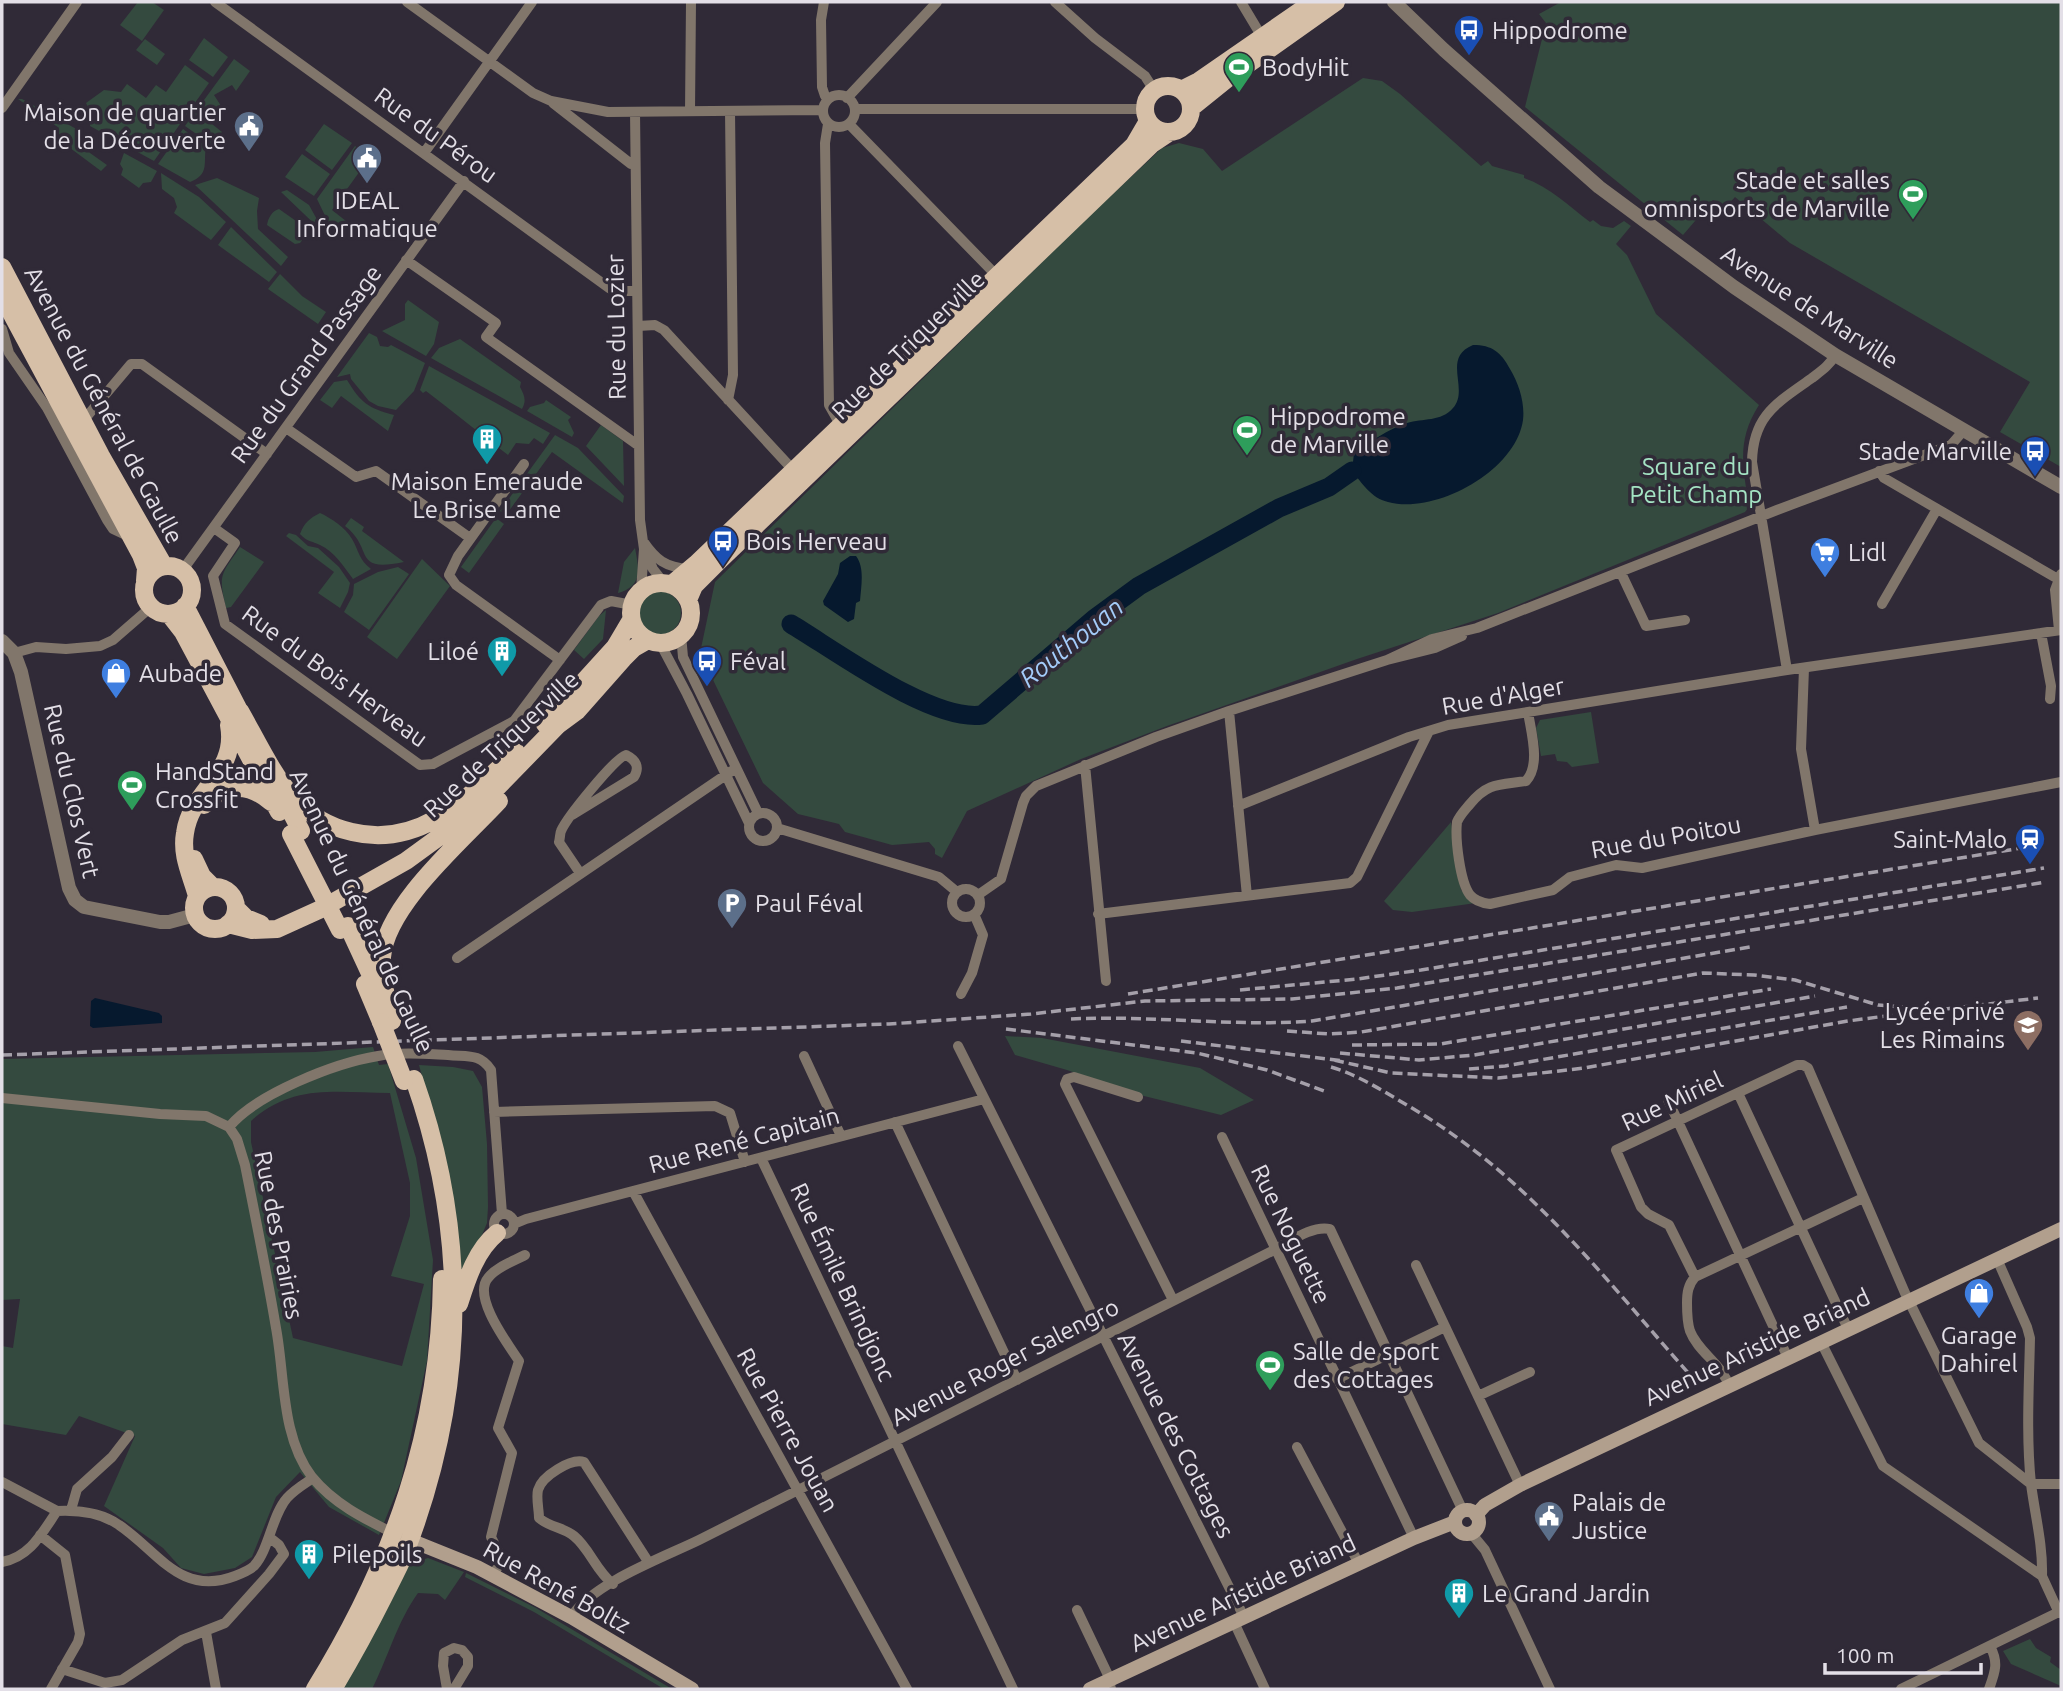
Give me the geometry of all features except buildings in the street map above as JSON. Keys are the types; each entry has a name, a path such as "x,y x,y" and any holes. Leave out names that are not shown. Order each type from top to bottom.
{"main road":[{"path":"1181,90 1199,81 1313,2"},
{"path":"1191,108 1227,79 1336,2"},
{"path":"1167,86 1181,90 1186,95 1191,115 1183,127 1170,132 1157,130 1146,115 1149,96 1154,90 1167,86"},
{"name":"Rue de Triquerville","path":"667,584 691,569 1134,145 1146,115"},
{"name":"Rue de Triquerville","path":"688,600 694,586 718,562 1152,144 1170,132"},
{"name":"Avenue du Général de Gaulle","path":"2,267 83,421 164,566"},
{"name":"Avenue du Général de Gaulle","path":"2,296 146,568 145,581"},
{"path":"164,566 182,571 188,576 192,592 177,610 163,613 151,607 144,595 145,581 152,572 164,566"},
{"path":"667,584 681,591 688,600 690,618 681,635 673,640 654,641 636,629 635,605 650,585 667,584"},
{"name":"Rue de Triquerville","path":"232,916 261,925 292,918 403,856 472,804 615,647 635,605"},
{"name":"Avenue du Général de Gaulle","path":"177,610 183,632 275,805 296,832"},
{"name":"Avenue du Général de Gaulle","path":"177,610 240,711 387,1021 409,1080 425,1111 443,1188 451,1242 454,1321 452,1364 432,1471 402,1537 315,1689"},
{"name":"Rue de Triquerville","path":"232,916 253,930 277,929 294,923 388,873 486,799 558,724 577,711 634,648 654,641"},
{"path":"197,896 184,856 185,833 193,806 224,765 229,749 229,726 222,705"},
{"path":"240,711 286,789 307,811 328,825 369,836 391,836 436,820 476,789 532,738"},
{"path":"387,1021 382,956 392,923 406,900 564,730 577,711"},
{"path":"213,887 202,876 193,855 195,825 206,803 229,788 246,788 259,791 275,805"},
{"path":"220,887 232,895 232,916 222,927 209,928 203,925 195,915 194,902 197,896 201,891 220,887"},
{"name":"Avenue du Général de Gaulle","path":"333,1689 355,1653 405,1554 402,1537 434,1386 440,1343 443,1276 441,1243 409,1080"},
{"name":"Avenue Aristide Briand","path":"1090,1689 1110,1685 1239,1620 1465,1516 1520,1485 2061,1229"},
{"path":"454,1321 465,1283 481,1251 497,1233"},
{"path":"1465,1516 1478,1525 1471,1533"},
{"name":"Rue René Boltz","path":"402,1537 493,1576 571,1617 692,1689"}],"street":[{"path":"2,108 77,2"},
{"name":"Rue du Pérou","path":"215,2 609,288 615,291 637,291"},
{"path":"407,2 533,93 551,101 591,109 635,112 822,110"},
{"path":"424,153 532,2"},
{"path":"690,111 691,2"},
{"path":"824,2 821,20 822,87 825,96 830,98"},
{"path":"847,98 937,2"},
{"path":"1055,2 1095,38 1144,76 1154,90"},
{"path":"1241,2 1262,37"},
{"name":"Avenue de Marville","path":"1394,2 1444,50 1599,187 1770,312 1835,355 2061,487"},
{"path":"835,95 847,98 855,109 854,118 849,124 838,128 828,124 822,110 830,98 835,95"},
{"path":"551,101 631,164 635,164"},
{"path":"855,109 1146,115"},
{"path":"728,400 733,375 730,111"},
{"name":"Rue du Lozier","path":"635,112 640,520 643,545 635,605"},
{"path":"828,124 825,143 829,405 841,426"},
{"path":"849,124 997,276"},
{"name":"Rue du Grand Passage","path":"182,571 464,181"},
{"path":"407,260 496,323 486,337 639,446"},
{"path":"638,326 655,325 664,330 794,471"},
{"name":"Avenue du Général de Gaulle","path":"2,329 5,354 47,408 107,520 113,529 130,537"},
{"path":"1787,670 1752,462 1752,446 1756,429 1765,414 1826,366 1835,355"},
{"path":"83,421 131,364 142,364 267,454"},
{"path":"286,428 356,477 376,471 470,538"},
{"path":"978,895 1001,878 1026,796 1036,786 1230,711 1387,660 1432,639 1478,628 1951,445 1964,430"},
{"path":"524,464 451,566 449,575 452,581 560,660"},
{"path":"1880,471 1881,476 1937,509 2060,576 2055,590 2060,630"},
{"path":"1882,604 1937,509"},
{"name":"Rue du Bois Herveau","path":"214,528 235,543 213,576 222,615 229,628 420,765 433,764 514,721 601,605 611,601 635,605"},
{"path":"643,545 664,565 691,569"},
{"name":"Rue du Lozier","path":"643,545 653,569 667,584"},
{"path":"1621,573 1646,626 1685,620"},
{"path":"2,641 14,653 36,647 74,649 100,646 113,640 151,607"},
{"name":"Rue d'Alger","path":"1238,806 1409,737 1465,722 1787,670 2060,630"},
{"path":"2040,633 2051,686 2050,699"},
{"path":"681,635 683,657 758,813"},
{"path":"654,641 687,694 749,823 750,832 759,841 771,838 777,828"},
{"name":"Rue du Clos Vert","path":"14,653 21,672 69,888 75,900 84,907 160,922 195,915"},
{"path":"1804,668 1801,749 1815,830 2061,782"},
{"path":"1230,711 1247,896"},
{"name":"Rue du Poitou","path":"1528,712 1534,767 1526,780 1487,787 1459,817 1456,827 1466,888 1471,896 1481,903 1490,904 1553,890 1570,877 1616,865 1642,868 1815,830"},
{"path":"1098,914 1342,886 1357,877 1429,732"},
{"path":"572,816 634,777 638,766 632,758 626,755 614,762 572,816 560,832 559,842 580,873"},
{"path":"1085,765 1106,981"},
{"path":"457,958 736,768"},
{"path":"749,823 758,813"},
{"path":"758,813 772,815 777,828"},
{"path":"777,828 939,877 957,892"},
{"path":"970,889 978,895 980,904 974,914 965,916 954,909 953,900 957,892 970,889"},
{"path":"961,995 972,972 983,935 974,914"},
{"name":"Avenue des Cottages","path":"958,1046 1103,1336 1239,1620 1265,1689"},
{"path":"229,1127 239,1114 272,1094 354,1061 380,1056 418,1054 485,1060 491,1070 502,1214"},
{"path":"804,1056 841,1136"},
{"name":"Rue Miriel","path":"1695,1277 1669,1226 1641,1207 1616,1150 1797,1065 1803,1065 1808,1068 1863,1198"},
{"path":"1138,1097 1074,1077 1068,1079 1065,1084 1173,1300"},
{"path":"1738,1093 1848,1329"},
{"name":"Rue des Prairies","path":"2,1098 206,1116 229,1127 237,1139 245,1166 269,1287 294,1440 313,1478 333,1498 351,1511 402,1537"},
{"name":"Rue René Capitain","path":"514,1224 984,1099"},
{"path":"1668,1100 1788,1358"},
{"path":"494,1112 715,1106 730,1112 745,1162"},
{"path":"895,1122 1017,1380"},
{"name":"Rue Noguette","path":"1222,1137 1414,1538"},
{"name":"Rue Émile Brindjonc","path":"761,1158 1013,1689"},
{"name":"Rue Pierre Jouan","path":"633,1191 907,1689"},
{"path":"1729,1386 1689,1327 1687,1297 1689,1286 1695,1277 1863,1198 1979,1443 2031,1483 2061,1485"},
{"path":"502,1214 512,1217 514,1224 509,1234 497,1233 494,1227 494,1220 502,1214"},
{"name":"Avenue Roger Salengro","path":"571,1617 582,1602 649,1563 1315,1229 1330,1229 1390,1353"},
{"path":"493,1576 502,1559 491,1537 512,1453 498,1428 519,1361 488,1309 484,1285 489,1276 525,1255"},
{"path":"1997,1259 2030,1338 2031,1483 2043,1560 2042,1576"},
{"path":"1416,1265 1520,1485"},
{"path":"1337,1379 1445,1327"},
{"path":"1821,1342 1882,1466 2042,1576 2060,1612 1900,1689"},
{"path":"1390,1353 1465,1516"},
{"path":"1478,1395 1530,1372"},
{"path":"71,1510 77,1489 112,1457 128,1435"},
{"path":"1297,1447 1359,1564"},
{"path":"613,1584 603,1576 576,1537 548,1526 539,1518 538,1490 544,1480 572,1461 584,1462 649,1563"},
{"path":"2,1482 57,1511 71,1510 102,1516 119,1524 169,1567 182,1576 197,1580 233,1576 253,1566 287,1499 313,1478"},
{"path":"2,1562 23,1554 57,1511"},
{"path":"1471,1533 1485,1550 1550,1689"},
{"path":"40,1535 65,1555 80,1634 51,1689"},
{"path":"62,1669 105,1684 114,1683 182,1640 206,1632 231,1619 284,1553 269,1537"},
{"path":"1077,1610 1108,1675 1110,1685"},
{"path":"206,1632 216,1689"},
{"path":"1989,1689 1997,1669 1990,1646"},
{"path":"447,1689 444,1653 454,1648 462,1650 468,1657 468,1666 454,1689"}],"green space":[{"path":"138,2 152,2 164,10 142,41 120,25"},
{"name":"Stade et salles omnisports de Marville","path":"1561,2 2061,2 2061,467 2000,432 2030,382 1790,243 1735,197 1726,207 1713,200 1683,235 1525,107 1546,23 1539,14"},
{"path":"204,38 228,57 213,77 189,60"},
{"path":"145,39 165,54 157,65 136,50"},
{"path":"234,59 250,71 236,91 232,85 214,95 223,109 212,124 222,132 212,145 185,126"},
{"path":"185,65 209,83 154,161 90,126 91,113 86,103 104,90 121,92 127,84 146,98 156,85 166,92"},
{"name":"Hippodrome de Marville","path":"1363,78 1382,81 1400,94 1481,166 1488,161 1492,166 1524,175 1524,178 1551,192 1590,222 1593,220 1601,226 1613,228 1624,221 1631,226 1616,244 1627,255 1656,314 1759,405 1744,443 1743,467 1749,507 1745,512 1498,613 1357,659 1081,759 967,811 942,858 935,854 935,849 929,842 892,845 845,832 839,824 798,814 763,783 700,653 715,582 1162,148 1179,143 1203,149 1222,171"},
{"path":"18,99 80,131 90,153 107,165 101,171 54,136 59,128"},
{"path":"324,124 352,143 332,170 305,150"},
{"path":"183,129 206,146 203,172 190,182 158,164"},
{"path":"355,146 370,157 332,210 346,221 330,226 317,199"},
{"path":"124,153 157,171 151,182 143,183 139,188 121,175 123,169 120,164"},
{"path":"302,154 330,174 314,196 285,177"},
{"path":"161,173 199,197 226,222 211,240 174,213 177,207 174,198 162,189"},
{"path":"217,178 259,198 258,229 288,257 281,266 195,185"},
{"path":"287,190 309,205 325,234 281,192"},
{"path":"279,209 306,228 307,234 300,243 295,244 267,225 274,211"},
{"path":"231,227 277,272 269,282 218,245"},
{"path":"280,274 302,296 326,312 318,324 268,289"},
{"path":"408,300 439,322 434,344 426,356 382,331 405,320 405,304"},
{"path":"369,333 377,337 380,346 391,345 425,363 414,391 396,410 369,401 350,374 337,377"},
{"path":"460,339 521,382 525,400 522,409 431,358 439,348"},
{"path":"429,366 550,433 543,444 534,438 529,444 516,443 508,455 426,391 423,393 420,390"},
{"path":"347,380 366,404 394,415 388,431 341,396 332,408 320,400 334,382"},
{"path":"546,400 571,417 568,420 574,433 572,437 527,411"},
{"path":"601,425 623,441 624,486 586,446"},
{"path":"555,435 578,448 624,496 623,503 552,452 506,515 500,511"},
{"path":"320,513 346,531 371,569 353,579 330,551 300,534 308,521"},
{"path":"351,518 364,527 362,531 404,562 387,565 370,562 354,535 345,526"},
{"path":"496,518 504,524 469,573 461,567"},
{"path":"289,533 296,535 308,546 318,548 339,567 350,583 340,608 318,593 334,572 286,536"},
{"path":"240,547 264,562 231,607 226,608 222,588 223,575"},
{"path":"635,548 637,576 632,586 618,593 624,562"},
{"path":"422,559 450,586 397,659 367,637"},
{"path":"398,567 409,574 369,630 344,612 353,595 354,584 378,572"},
{"path":"659,591 675,597 681,613 675,629 659,635 643,629 637,613 643,597"},
{"path":"606,610 603,639 584,659 574,650"},
{"path":"1591,712 1599,763 1572,767 1567,762 1557,761 1555,754 1541,756 1536,728 1540,720"},
{"path":"1451,822 1461,890 1476,903 1412,912 1393,910 1384,901"},
{"path":"1005,1036 1042,1038 1200,1068 1254,1100 1221,1115 1140,1095 1015,1055"},
{"path":"373,1047 379,1065 388,1064 416,1158 433,1260 427,1361 401,1481 379,1535 329,1507 300,1472 276,1497 252,1557 235,1568 204,1574 181,1568 163,1548 104,1506 135,1436 79,1416 66,1435 2,1424 2,1346 13,1348 20,1299 2,1300 2,1059 315,1052","holes":["334,1092 390,1093 410,1183 410,1216 391,1276 424,1284 402,1366 293,1338 251,1142 251,1121 267,1109 299,1095"]},
{"path":"419,1065 473,1071 482,1087 487,1144 487,1223 466,1273 461,1274 438,1136"},
{"path":"428,1558 464,1572 445,1600 438,1594 418,1593 404,1616 372,1689 340,1689 402,1574 412,1563"},
{"path":"466,1573 536,1608 672,1689 664,1689 534,1612 465,1577"},
{"path":"2030,1639 2036,1648 2051,1657 2050,1662 2061,1670 2061,1686 2011,1664 2003,1651"}],"water":[{"path":"1473,345 1486,346 1499,354 1516,381 1523,414 1517,439 1506,456 1490,472 1450,495 1428,502 1407,504 1388,502 1377,497 1367,490 1352,471 1354,453 1400,426 1443,416 1453,408 1459,392 1459,358"},
{"path":"850,556 856,556 859,561 862,577 860,601 856,603 854,619 848,622 824,605 823,601 838,574 840,563"},
{"path":"95,998 159,1013 162,1023 93,1028 90,1026 91,1001"}],"waterway":[{"name":"Routhouan","path":"791,624 858,667 911,696 937,708 961,714 982,715 1094,619 1139,586 1279,508 1329,487 1352,471"}],"railway":[{"path":"1128,994 2040,845"},
{"path":"1240,990 1421,970 2044,868"},
{"path":"2,1055 889,1024 1031,1014 1145,1001 1292,999 1397,988 2046,882"},
{"path":"1071,1019 1131,1018 1252,1023 1312,1021 1750,947"},
{"path":"1287,1031 1329,1034 1361,1032 1703,973 1795,980 1878,1005 1939,1010"},
{"path":"1352,1045 1440,1044 1771,989"},
{"path":"1340,1053 1419,1060 1474,1055 1815,996"},
{"path":"1929,1011 2038,998"},
{"path":"1469,1069 1505,1066 1847,1007"},
{"path":"1334,1060 1391,1073 1498,1078 1584,1068 1901,1014"},
{"path":"1006,1029 1197,1053 1267,1070 1327,1092"},
{"path":"1181,1041 1344,1061"},
{"path":"1331,1067 1363,1080 1412,1108 1495,1167 1566,1234 1698,1384"}],"place":[{"name":"Hippodrome","path":"1469,57"},
{"name":"BodyHit","path":"1239,94"},
{"name":"Maison de quartier de la Découverte","path":"249,153"},
{"name":"IDEAL Informatique","path":"367,185"},
{"name":"Stade et salles omnisports de Marville","path":"1913,221"},
{"name":"Hippodrome de Marville","path":"1247,457"},
{"name":"Maison Emeraude Le Brise Lame","path":"487,466"},
{"name":"Stade Marville","path":"2035,478"},
{"name":"Bois Herveau","path":"723,568"},
{"name":"Lidl","path":"1825,579"},
{"name":"Liloé","path":"502,678"},
{"name":"Féval","path":"707,688"},
{"name":"Aubade","path":"116,700"},
{"name":"HandStand Crossfit","path":"132,812"},
{"name":"Saint-Malo","path":"2030,866"},
{"name":"Paul Féval","path":"732,930"},
{"name":"Lycée privé Les Rimains","path":"2028,1052"},
{"name":"Garage Dahirel","path":"1979,1320"},
{"name":"Salle de sport des Cottages","path":"1270,1392"},
{"name":"Palais de Justice","path":"1549,1543"},
{"name":"Pilepoils","path":"309,1581"},
{"name":"Le Grand Jardin","path":"1459,1620"}],"park label":[{"name":"Square du Petit Champ","path":"1696,480"}]}
